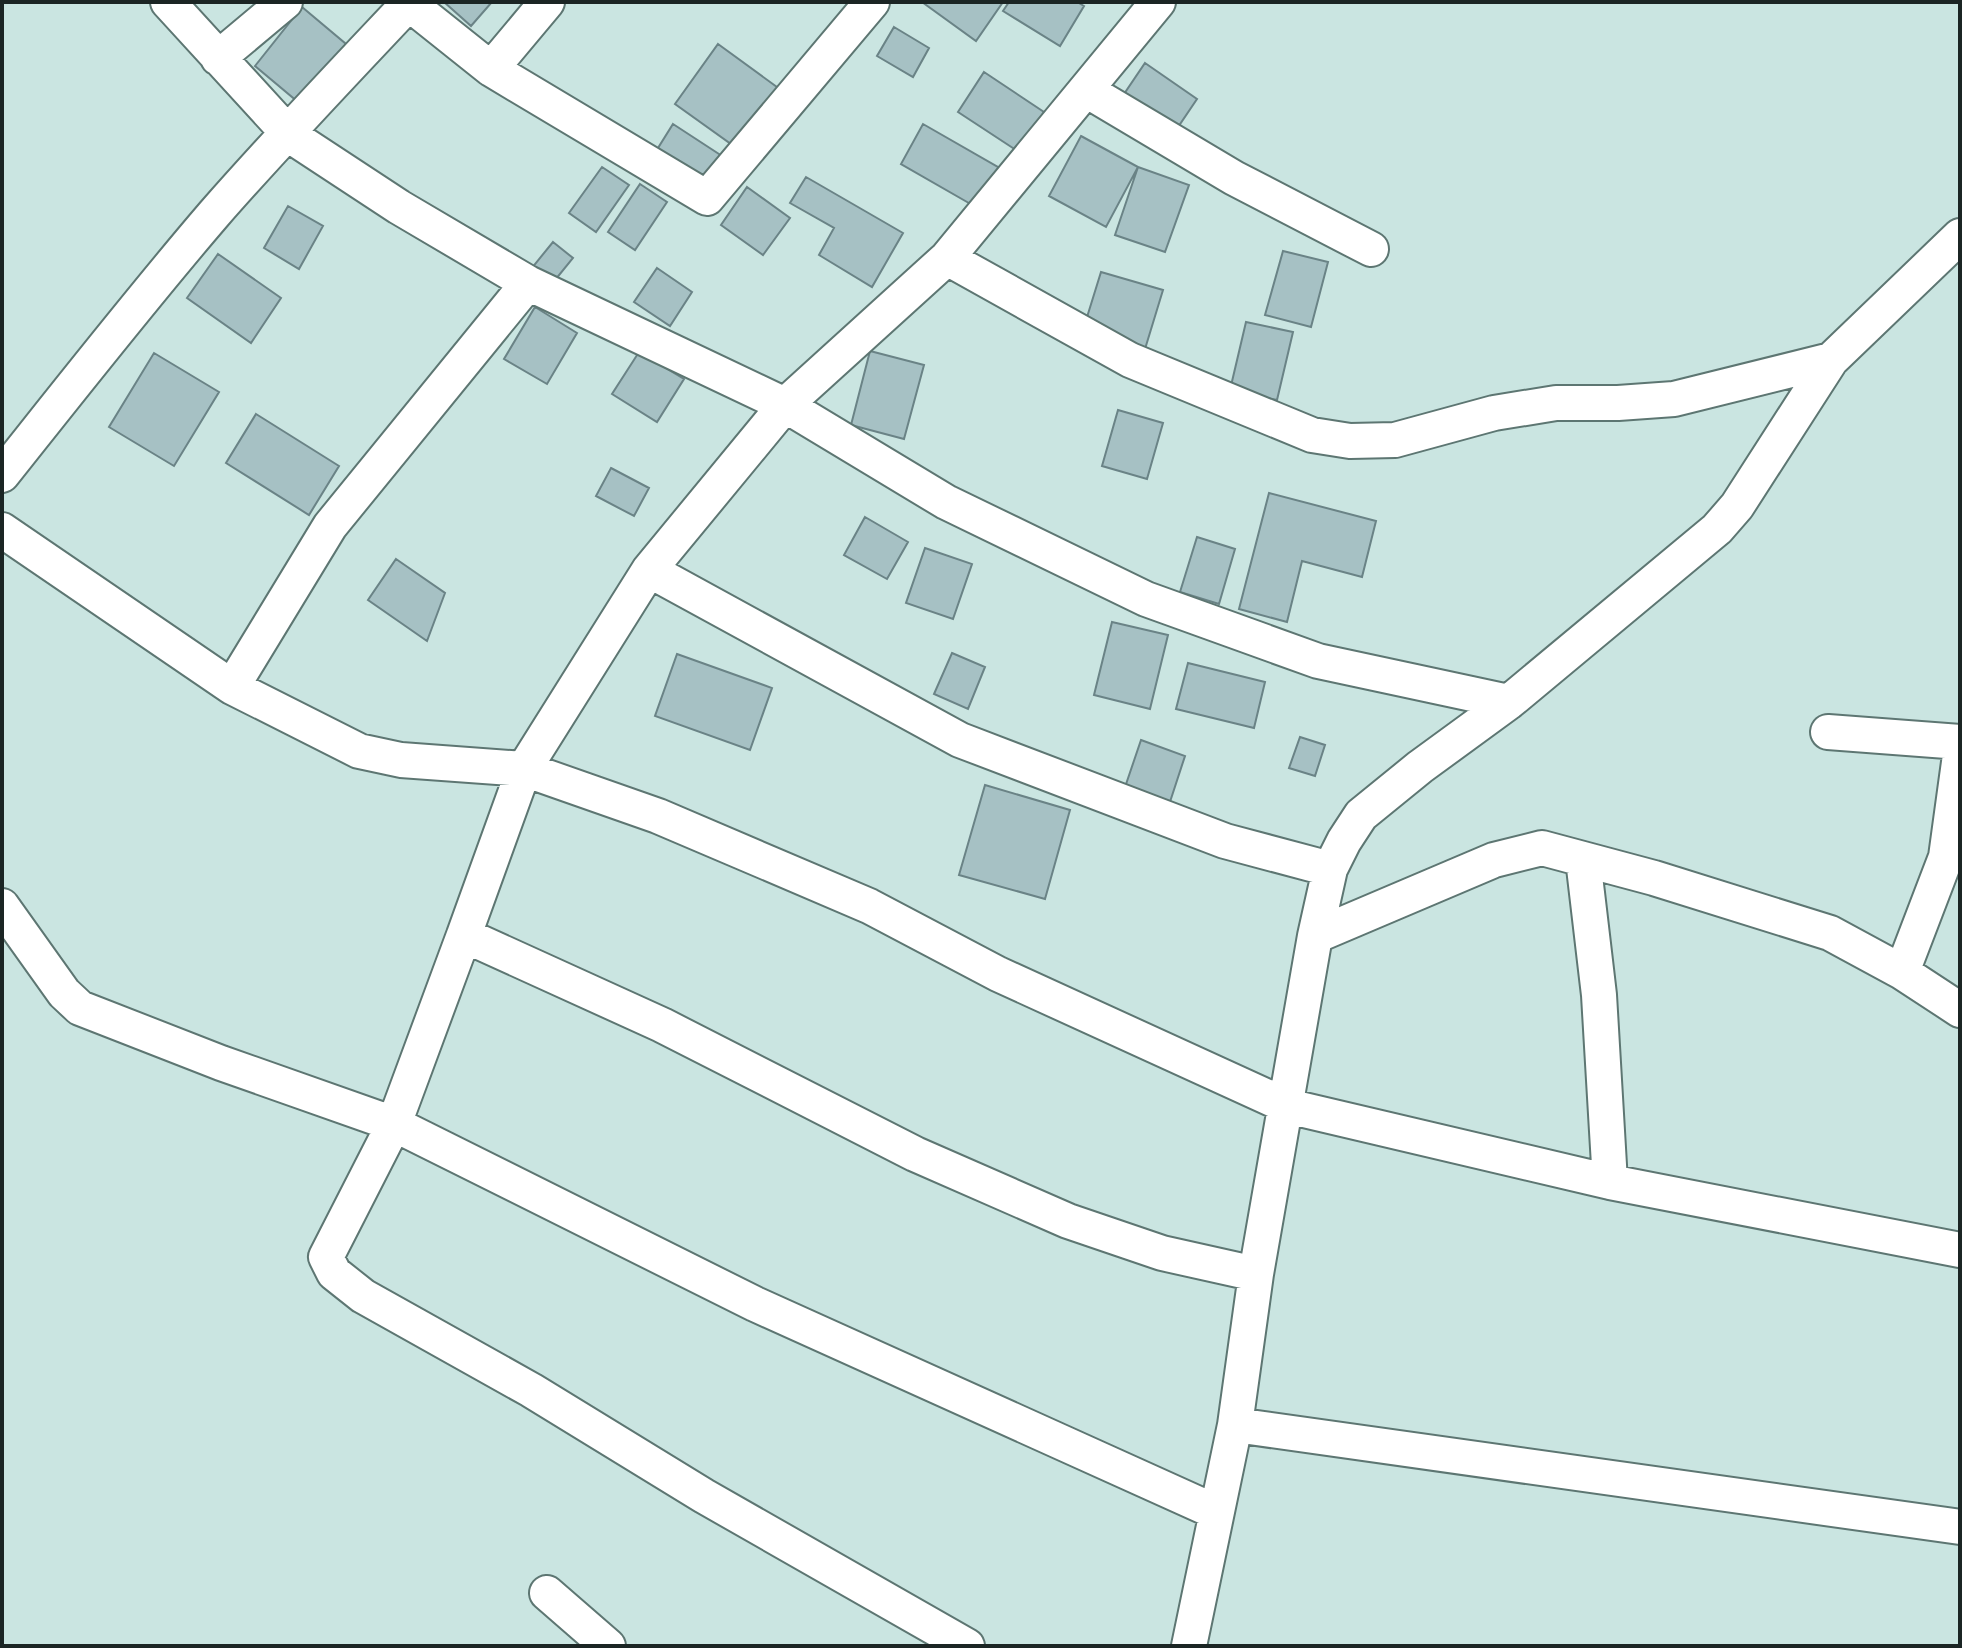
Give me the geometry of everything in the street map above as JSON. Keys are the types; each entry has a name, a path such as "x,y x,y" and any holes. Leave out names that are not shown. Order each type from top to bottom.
{"street":[{"path":"168,2 287,132 399,207 528,283 785,405 946,502 1146,599 1318,661 1509,702"},
{"path":"218,58 285,2"},
{"path":"2,475 133,310 287,132 408,2 491,69 707,198 872,2"},
{"path":"491,69 547,2"},
{"path":"967,1646 704,1496 531,1390 363,1296 334,1273 326,1257 394,1124 524,769 649,570 785,405 947,258 1158,2"},
{"path":"1086,90 1234,178 1371,249"},
{"path":"1189,1646 1235,1425 1256,1274 1315,936 1330,869 1344,841 1361,815 1509,702 1717,529 1737,506 1831,360 1960,236"},
{"path":"947,258 1130,360 1312,435 1350,441 1395,440 1494,413 1556,403 1674,399 1831,360"},
{"path":"232,687 330,526 528,283"},
{"path":"2,530 232,687 359,751 401,760 524,769 658,816 869,906 998,974 1287,1106 1610,1182 1960,1250"},
{"path":"649,570 960,740 1225,841 1330,869"},
{"path":"1828,732 1960,742"},
{"path":"1902,972 1946,857 1960,755"},
{"path":"1315,936 1494,860 1542,848 1654,878 1830,933 1902,972 1960,1010"},
{"path":"1583,859 1599,995 1610,1182"},
{"path":"2,906 64,993 80,1008 221,1063 394,1124 755,1304 1216,1512"},
{"path":"464,935 662,1025 915,1154 1068,1221 1162,1253 1256,1274"},
{"path":"1235,1425 1960,1527"},
{"path":"547,1593 608,1646"}],"building":[{"path":"444,2 492,2 471,26"},
{"path":"922,2 1003,2 976,41"},
{"path":"1009,2 1077,2 1084,6 1060,46 1003,11"},
{"path":"302,7 346,44 298,102 255,66"},
{"path":"894,27 929,48 913,77 877,56"},
{"path":"718,44 781,90 738,149 675,104"},
{"path":"1145,63 1197,99 1174,133 1122,97"},
{"path":"984,72 1044,112 1019,152 958,112"},
{"path":"673,124 722,156 701,188 653,156"},
{"path":"923,124 1003,170 981,210 901,164"},
{"path":"1081,136 1138,167 1106,227 1049,196"},
{"path":"602,167 629,185 596,232 569,213"},
{"path":"1138,167 1189,185 1165,252 1115,235"},
{"path":"806,177 903,233 872,287 819,255 834,228 790,203"},
{"path":"640,184 667,202 635,250 608,232"},
{"path":"747,187 790,218 763,255 721,225"},
{"path":"288,206 323,226 299,269 264,248"},
{"path":"553,242 573,258 551,285 531,269"},
{"path":"1283,251 1328,262 1311,327 1265,315"},
{"path":"218,254 281,298 251,343 187,298"},
{"path":"657,268 692,292 670,326 634,302"},
{"path":"1101,272 1163,290 1145,349 1083,330"},
{"path":"535,307 577,333 547,384 504,359"},
{"path":"1246,322 1293,332 1277,400 1230,390"},
{"path":"870,351 924,365 904,439 851,425"},
{"path":"639,352 684,379 657,422 612,394"},
{"path":"154,353 219,392 174,466 109,427"},
{"path":"1118,410 1163,423 1147,479 1102,466"},
{"path":"256,414 339,466 309,515 226,463"},
{"path":"611,468 649,488 634,516 596,496"},
{"path":"1269,493 1376,521 1362,577 1302,561 1287,622 1239,609"},
{"path":"865,517 908,542 887,579 844,555"},
{"path":"1197,537 1235,549 1219,604 1180,592"},
{"path":"925,548 972,564 953,619 906,603"},
{"path":"396,559 445,593 427,641 368,600"},
{"path":"1112,622 1168,635 1150,709 1094,695"},
{"path":"952,653 985,667 968,709 934,694"},
{"path":"677,654 772,688 750,750 655,716"},
{"path":"1188,663 1265,682 1254,728 1176,709"},
{"path":"1300,737 1325,745 1315,776 1289,768"},
{"path":"1141,740 1185,756 1167,811 1122,796"},
{"path":"985,785 1070,810 1045,899 959,875"}]}
